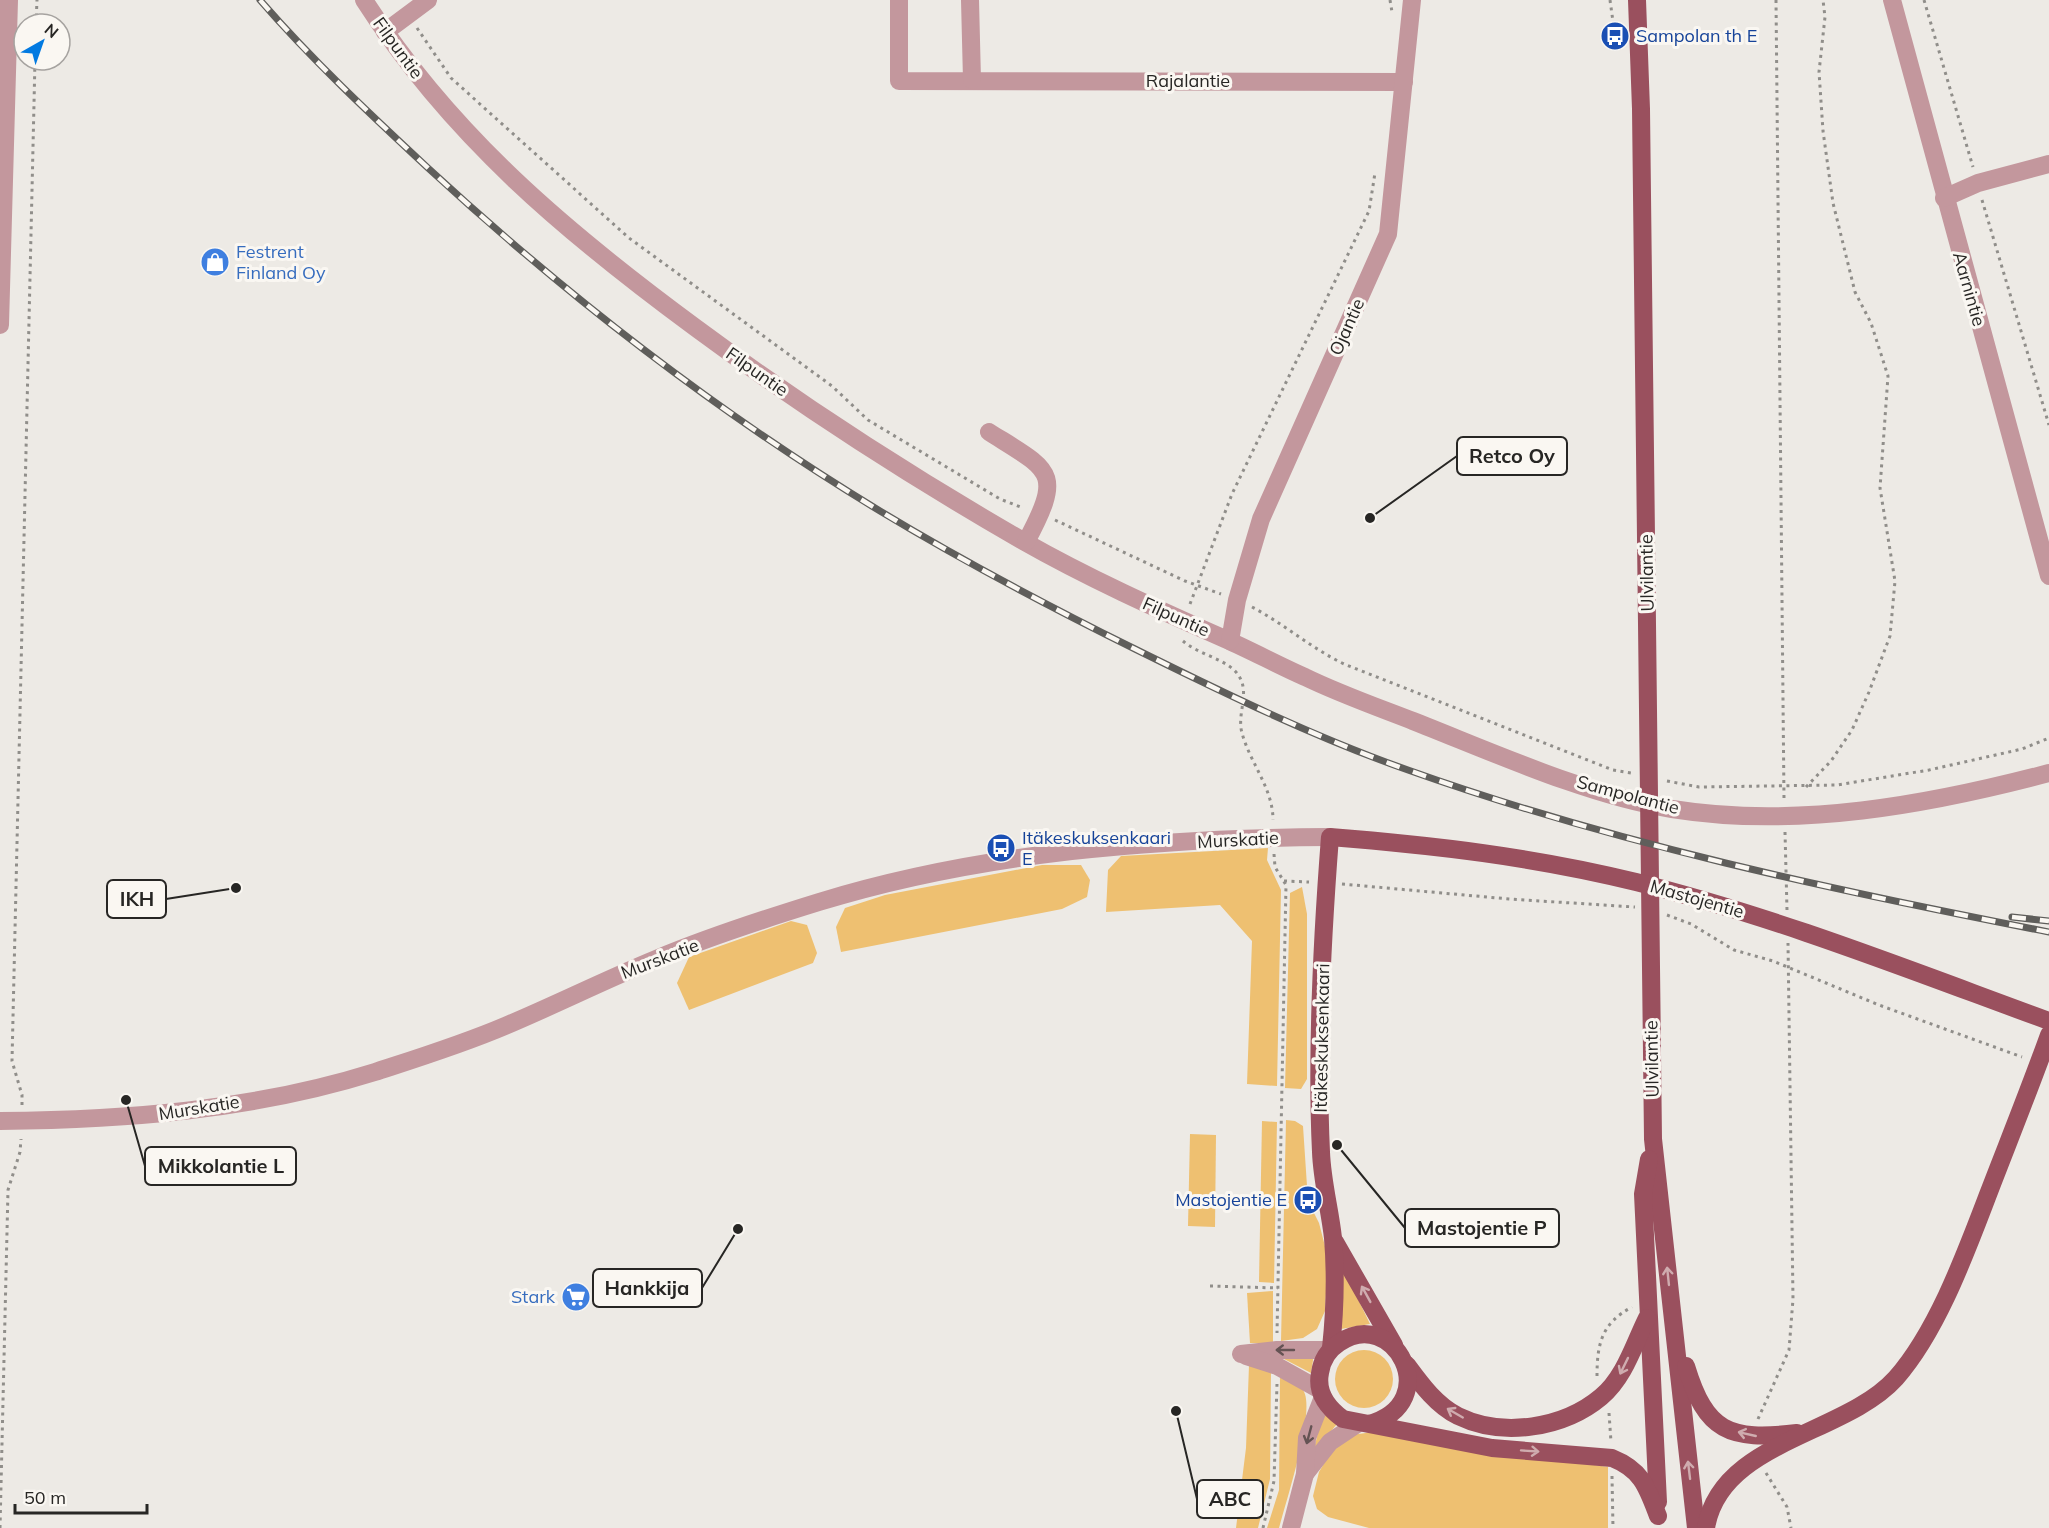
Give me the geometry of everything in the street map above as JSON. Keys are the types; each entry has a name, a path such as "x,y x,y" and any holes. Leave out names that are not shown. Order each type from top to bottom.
{"main road":[{"name":"Ulvilantie","path":"1638,2 1649,688 1653,1139 1696,1528"},
{"name":"Mastojentie","path":"1330,837 1418,844 1554,864 1634,881 1787,925 2049,1021"},
{"name":"Itäkeskuksenkaari","path":"1330,837 1326,882 1321,1047 1321,1154 1333,1237 1336,1295 1330,1349"},
{"path":"1706,1528 1709,1510 1723,1489 1758,1460 1804,1432 1829,1422 1864,1403 1895,1379 1923,1339 1960,1268 2049,1035"},
{"name":"Ulvilantie","path":"1653,1139 1643,1194 1658,1522"},
{"name":"Itäkeskuksenkaari","path":"1333,1237 1394,1345"},
{"path":"1648,1313 1621,1374 1602,1396 1560,1421 1533,1426 1502,1427 1458,1416 1440,1404 1424,1388 1394,1345 1379,1337 1362,1334 1345,1338 1330,1349 1321,1364 1321,1394 1331,1410 1343,1419 1363,1424 1492,1448 1612,1458 1628,1464 1645,1483 1658,1522"},
{"path":"1673,1325 1696,1399 1708,1416 1726,1429 1754,1436 1804,1432"},
{"path":"1363,1424 1388,1416 1402,1401 1408,1382 1405,1362"}],"street":[{"path":"0,325 9,0"},
{"name":"Filpuntie","path":"364,0 385,32 439,102 502,171 581,239 658,300 823,418 1026,543 1184,622 1230,641"},
{"path":"385,32 428,0"},
{"name":"Rajalantie","path":"899,0 899,81 1404,82"},
{"path":"970,0 972,80"},
{"name":"Ojantie","path":"1230,641 1237,600 1261,519 1388,234 1412,0"},
{"name":"Aarnintie","path":"1892,0 1944,198 2049,576"},
{"path":"1944,198 1978,183 2049,164"},
{"path":"989,432 1039,463 1046,475 1048,488 1041,515 1026,543"},
{"name":"Sampolantie","path":"1230,641 1309,680 1447,734 1561,777 1632,800 1670,809 1784,817 1934,800 2049,773"},
{"name":"Murskatie","path":"0,1120 137,1117 291,1094 373,1072 502,1028 657,958 819,902 941,873 1045,855 1101,849 1273,837 1330,837"},
{"path":"1277,1358 1330,1349"},
{"path":"1277,1358 1321,1394 1307,1438 1305,1474 1291,1528"},
{"path":"1305,1474 1330,1442 1363,1424"}],"path":[{"path":"1390,0 1393,18"},
{"path":"1610,0 1616,36"},
{"path":"1754,1436 1759,1415 1789,1350 1793,1310 1789,968 1784,817 1776,0"},
{"path":"1805,788 1831,760 1852,730 1869,692 1890,636 1895,581 1880,488 1888,376 1870,322 1855,292 1833,203 1823,131 1819,72 1825,17 1823,0"},
{"path":"1924,0 2049,425"},
{"path":"408,15 451,78 629,238 832,386 868,420 1000,499 1041,515 1185,581 1237,600 1273,618 1320,652 1344,664 1613,770 1641,776"},
{"path":"0,1528 8,1191 20,1152 22,1120 22,1095 12,1061 35,72"},
{"path":"1263,1528 1274,1481 1286,885 1275,867 1273,809 1242,734 1244,685 1234,670 1190,647 1177,636 1232,494 1369,211 1376,167"},
{"path":"1661,780 1699,787 1805,788 1837,785 1929,770 2022,749 2049,738"},
{"path":"1284,881 1326,882 1643,909"},
{"path":"1664,914 1690,924 1734,950 1789,968 1879,1005 2039,1063"},
{"path":"1210,1286 1278,1288"},
{"path":"1758,1460 1787,1507 1791,1528"}],"shaded area":[{"path":"1268,848 1267,860 1281,890 1277,1086 1247,1084 1252,941 1220,905 1106,912 1108,870 1121,856"},
{"path":"1042,865 1081,865 1090,880 1087,897 1062,909 841,952 836,927 845,908 885,895"},
{"path":"1302,887 1307,914 1307,1079 1301,1089 1285,1088 1290,893"},
{"path":"791,921 807,925 817,953 813,963 689,1010 677,983 689,957"},
{"path":"1286,1120 1295,1121 1303,1126 1308,1201 1319,1223 1328,1258 1325,1311 1317,1329 1303,1338 1281,1341"},
{"path":"1262,1121 1277,1122 1274,1283 1259,1282"},
{"path":"1190,1134 1216,1135 1215,1227 1188,1226"},
{"path":"1343,1268 1370,1324 1341,1329"},
{"path":"1273,1291 1273,1343 1250,1343 1247,1293"},
{"path":"1364,1350 1375,1352 1388,1363 1393,1379 1391,1390 1380,1403 1364,1408 1353,1406 1340,1395 1335,1379 1337,1368 1348,1355"},
{"path":"1314,1354 1311,1373 1284,1359 1284,1356"},
{"path":"1249,1365 1271,1371 1270,1479 1258,1528 1236,1528 1246,1448"},
{"path":"1280,1374 1297,1384 1305,1394 1305,1427 1279,1528 1267,1528 1279,1490"},
{"path":"1323,1412 1337,1424 1313,1453"},
{"path":"1373,1432 1608,1467 1608,1528 1369,1528 1328,1517 1317,1509 1313,1496 1319,1472 1333,1448 1351,1435"}],"railway":[{"path":"260,0 321,65 428,168 534,262 645,351 702,393 820,473 911,530 1038,600 1202,682 1304,729 1408,770 1486,796 1566,821 1726,863 1806,882 2049,932"},
{"path":"2012,917 2049,921"}],"place":[{"name":"Sampolan th E","path":"1615,36"},
{"name":"Festrent Finland Oy","path":"215,262"},
{"name":"Retco Oy","path":"1370,518"},
{"name":"Itäkeskuksenkaari E","path":"1001,848"},
{"name":"IKH","path":"236,888"},
{"name":"Mikkolantie L","path":"126,1100"},
{"name":"Mastojentie P","path":"1337,1145"},
{"name":"Mastojentie E","path":"1308,1200"},
{"name":"Hankkija","path":"738,1229"},
{"name":"Stark","path":"576,1297"},
{"name":"ABC","path":"1176,1411"}]}
